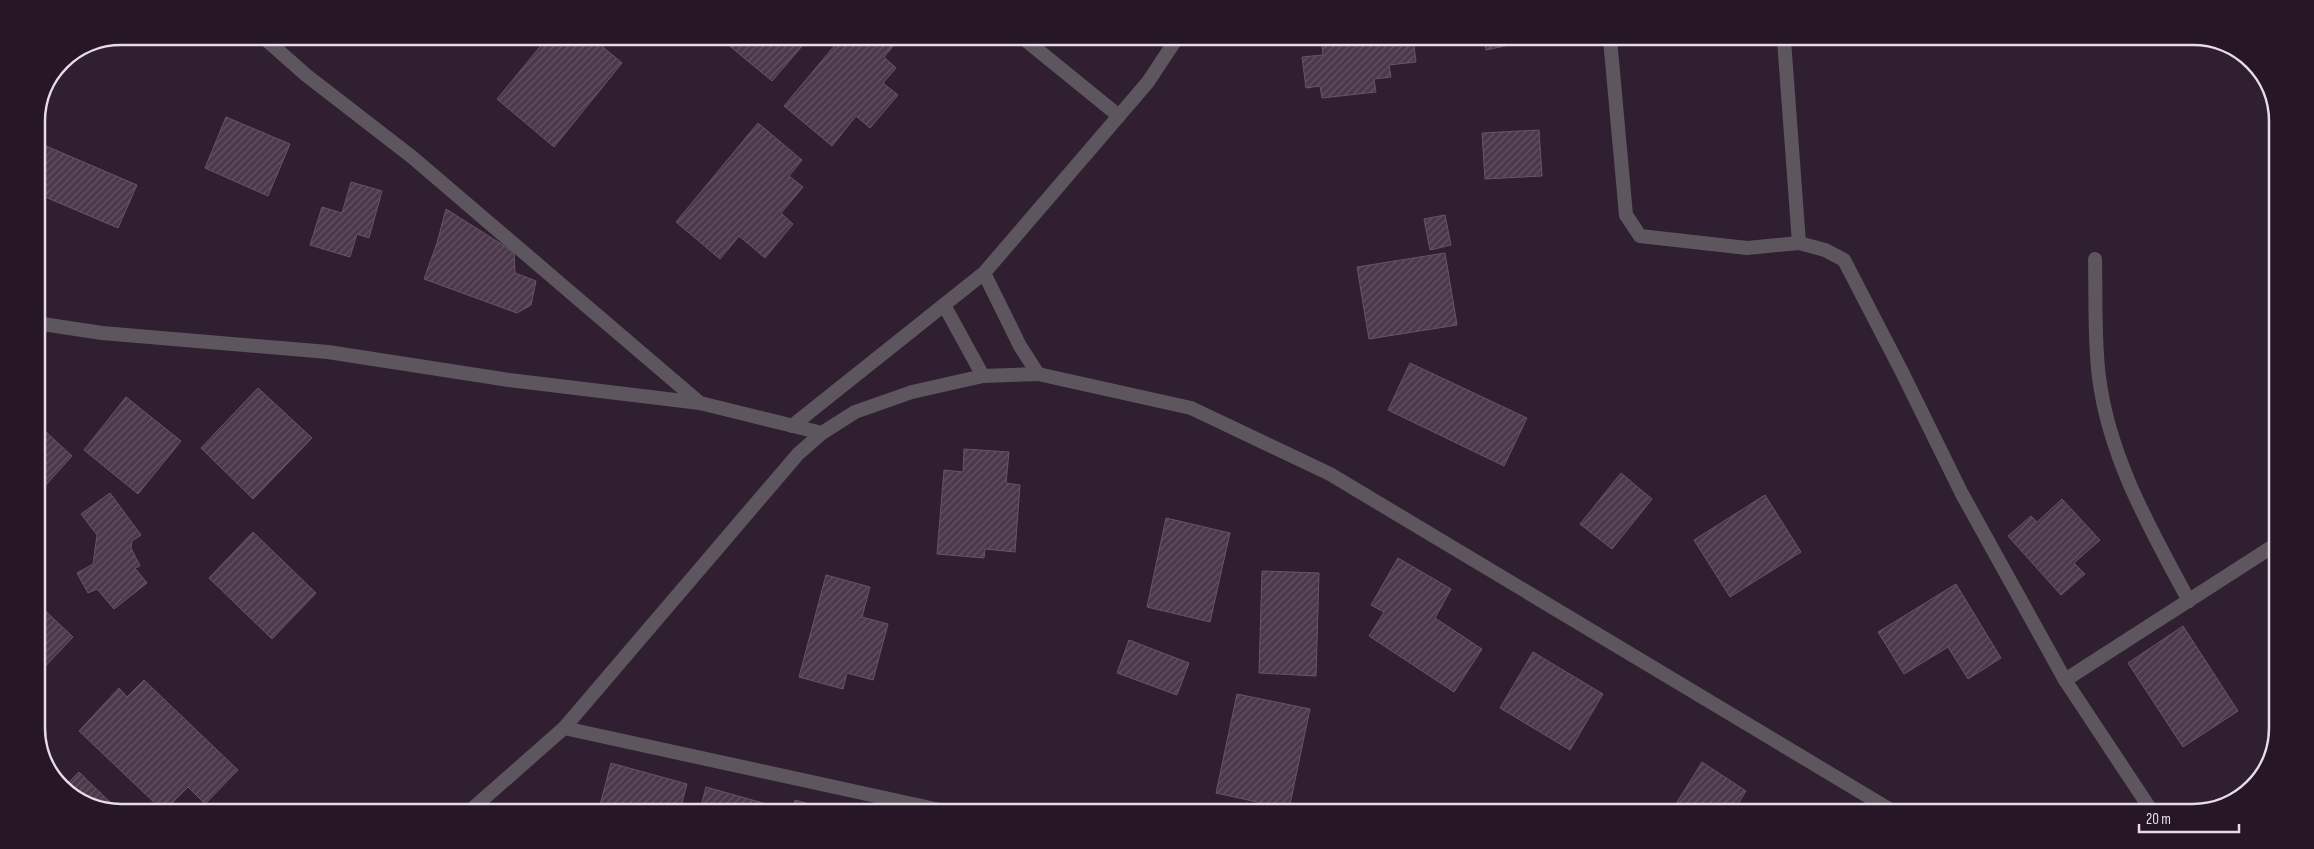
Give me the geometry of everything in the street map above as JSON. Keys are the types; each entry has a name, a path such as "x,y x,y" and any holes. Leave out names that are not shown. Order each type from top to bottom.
{"street":[{"path":"273,45 306,75 412,157 700,403"},
{"path":"1032,45 1119,116"},
{"path":"792,426 984,273 1148,82 1172,45"},
{"path":"1611,45 1626,215 1640,236 1746,248 1798,243 1825,250 1844,260 1962,494 2065,680 2146,804"},
{"path":"1784,45 1798,243"},
{"path":"2095,259 2099,377 2113,441 2136,503 2189,601"},
{"path":"984,273 1020,346 1038,374"},
{"path":"944,305 983,376"},
{"path":"45,324 102,333 328,352 509,380 700,403 822,433"},
{"path":"478,804 564,728 798,454 822,433 855,412 912,392 983,376 1038,374 1191,408 1330,474 1881,804"},
{"path":"2065,680 2269,549"},
{"path":"564,728 912,804"}],"building":[{"path":"541,45 601,45 622,63 554,147 497,99"},
{"path":"728,45 803,45 772,81"},
{"path":"835,45 894,45 884,57 896,68 883,83 898,95 870,128 856,116 832,146 784,106"},
{"path":"1322,45 1414,45 1416,62 1389,65 1391,77 1374,79 1376,92 1322,98 1320,86 1306,88 1302,57 1323,55"},
{"path":"1485,45 1510,45 1486,50"},
{"path":"226,117 290,144 268,196 205,168"},
{"path":"758,123 802,160 789,176 803,187 781,213 793,224 765,258 739,236 720,259 676,222"},
{"path":"1539,130 1542,176 1485,179 1482,133"},
{"path":"46,146 137,185 118,228 45,197"},
{"path":"351,182 382,191 369,238 357,234 350,257 310,245 322,207 342,213"},
{"path":"446,209 514,252 515,273 536,281 531,305 517,313 424,279 437,243"},
{"path":"1445,215 1451,245 1430,250 1424,219"},
{"path":"1445,253 1457,325 1369,339 1357,267"},
{"path":"1410,363 1527,418 1504,466 1388,410"},
{"path":"258,388 312,438 253,499 201,448"},
{"path":"126,397 181,441 138,494 84,450"},
{"path":"45,431 72,456 45,486"},
{"path":"964,449 1009,452 1006,483 1020,485 1015,552 985,549 984,558 937,554 944,470 963,472"},
{"path":"1621,473 1652,499 1612,549 1580,524"},
{"path":"110,493 141,535 132,541 131,548 140,566 135,568 147,583 114,609 97,589 88,593 77,573 93,564 97,535 81,514"},
{"path":"1765,495 1801,552 1730,597 1694,540"},
{"path":"2062,499 2100,540 2074,563 2085,574 2061,595 2008,536 2031,516 2037,522"},
{"path":"1166,518 1230,533 1210,622 1147,607"},
{"path":"253,532 316,593 272,639 209,578"},
{"path":"1398,558 1451,589 1435,618 1482,649 1454,692 1369,636 1384,612 1371,605"},
{"path":"1262,571 1319,573 1316,676 1259,673"},
{"path":"826,575 870,587 862,617 888,624 873,680 847,673 843,689 799,677"},
{"path":"1956,584 2001,658 1968,679 1948,647 1904,674 1878,632"},
{"path":"45,611 73,637 45,667"},
{"path":"2183,626 2238,711 2183,747 2128,663"},
{"path":"1129,640 1189,663 1177,695 1117,673"},
{"path":"1533,652 1603,694 1570,750 1500,708"},
{"path":"144,680 238,770 205,804 188,787 171,804 156,804 79,731 119,688 127,697"},
{"path":"1237,694 1310,709 1290,804 1266,804 1216,793"},
{"path":"1702,762 1746,791 1738,804 1676,804"},
{"path":"611,763 687,784 682,804 600,804"},
{"path":"79,772 111,803 83,794 68,783"},
{"path":"706,787 766,804 702,804"},
{"path":"795,800 809,804 794,804"}]}
